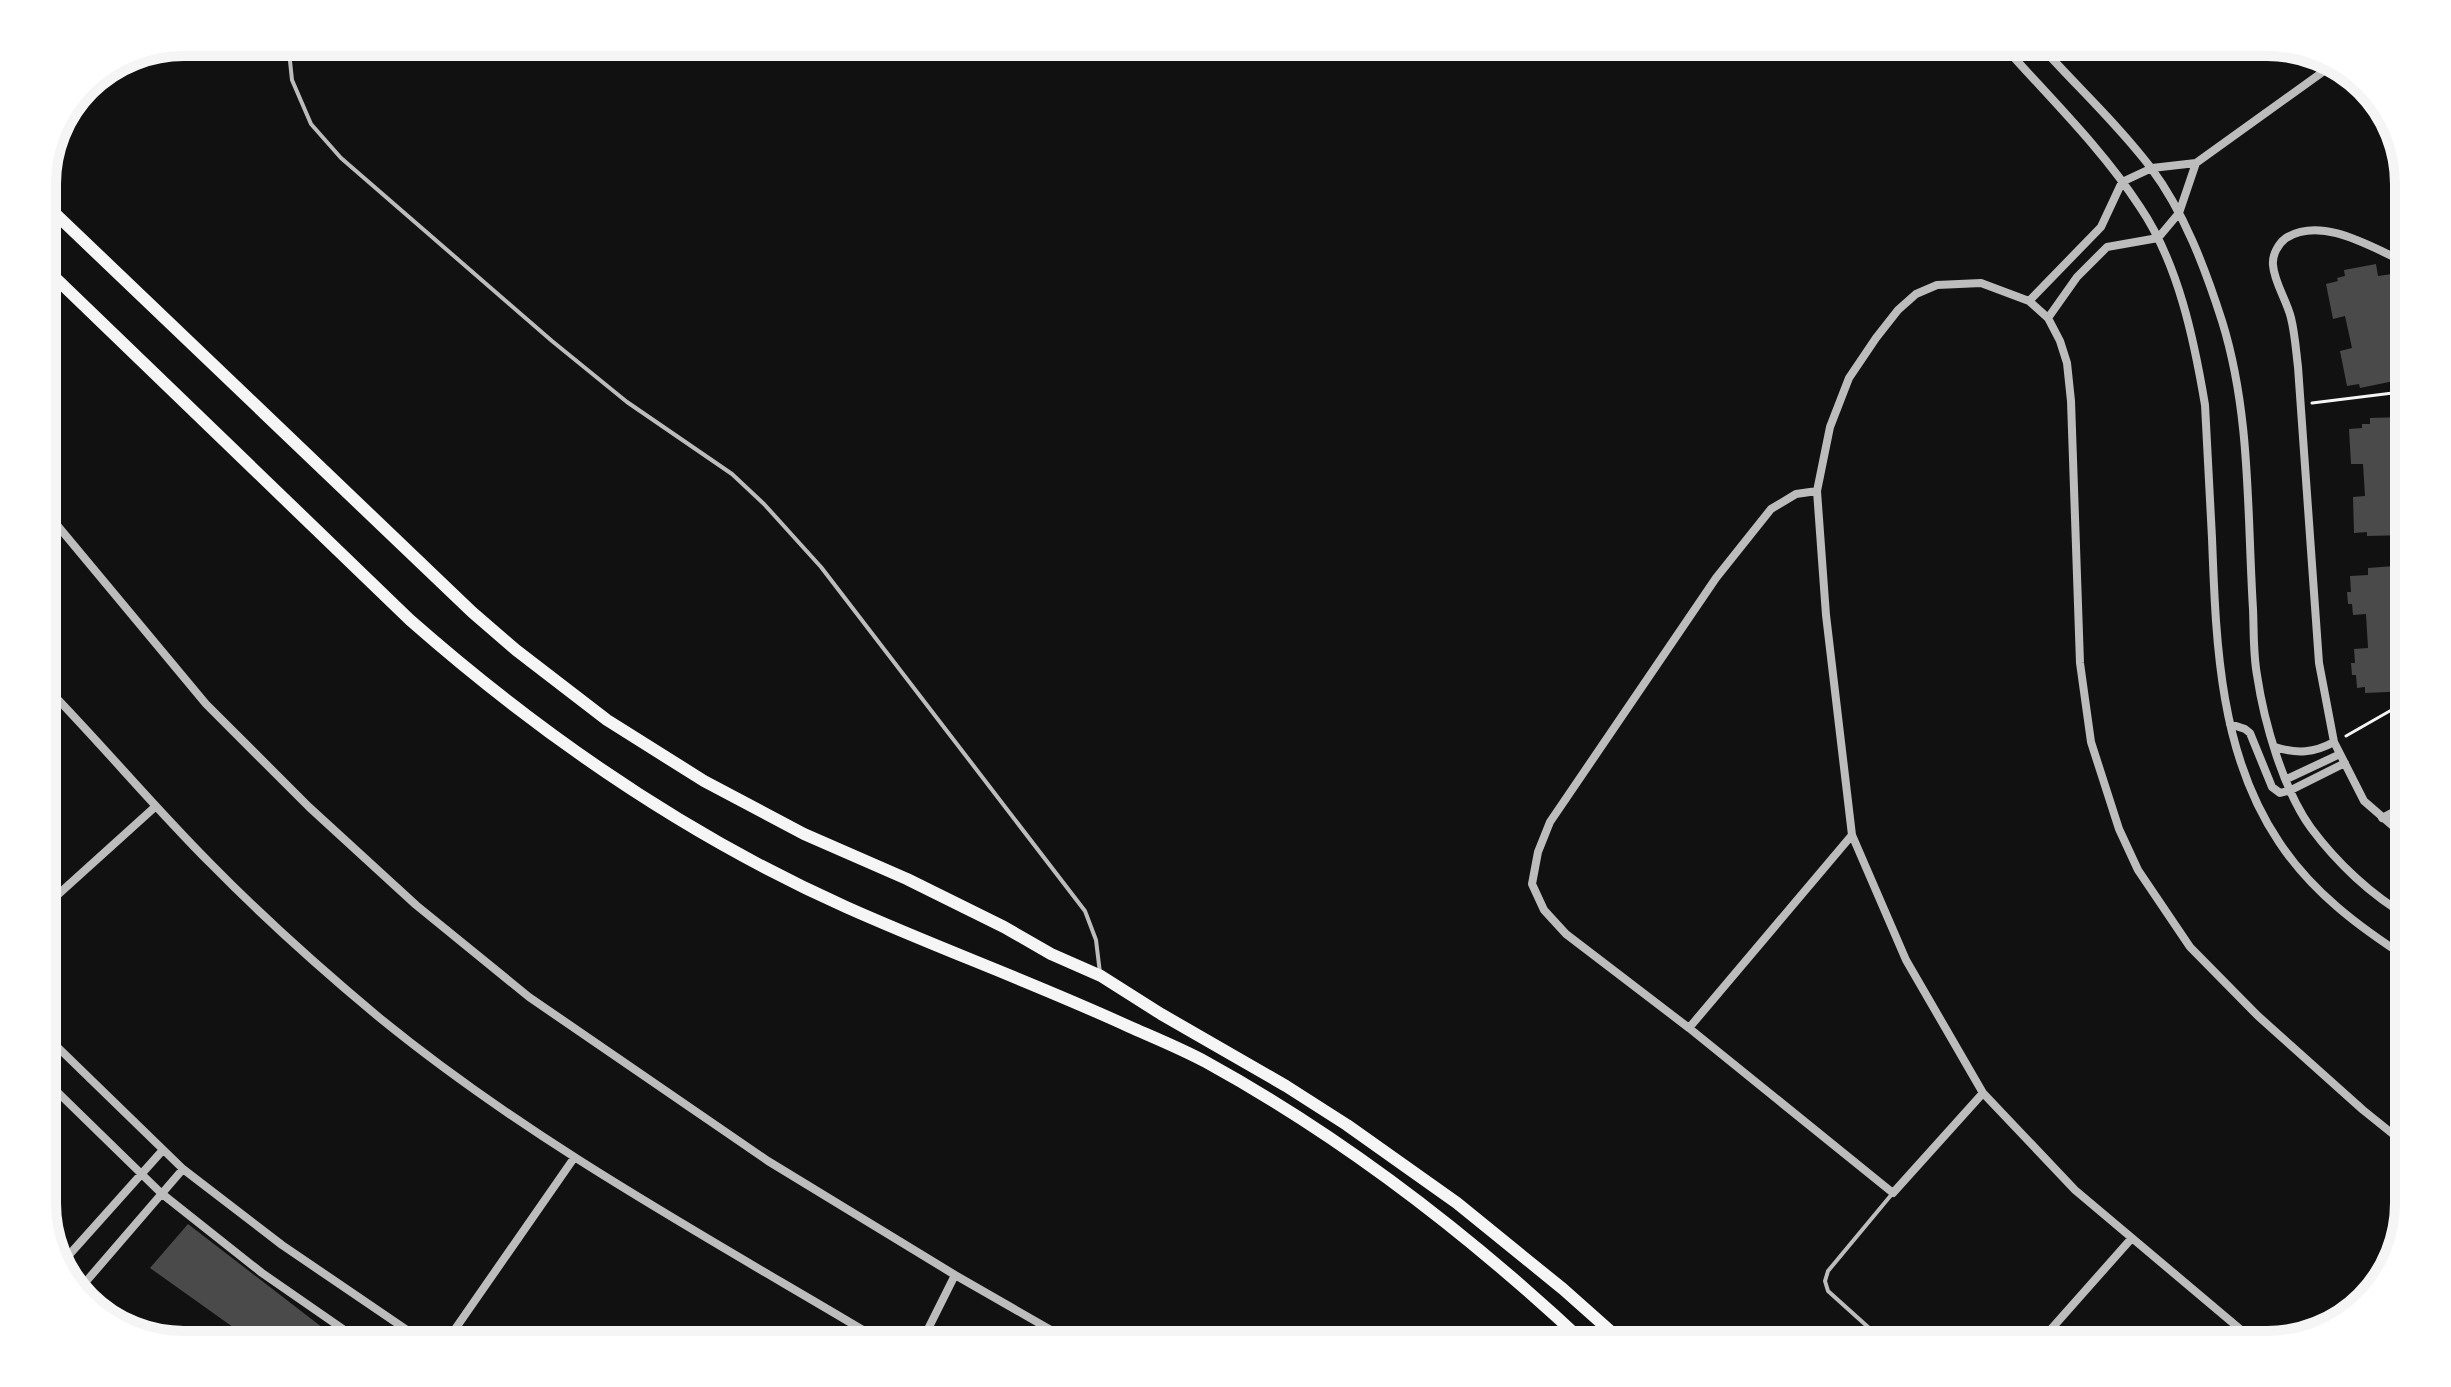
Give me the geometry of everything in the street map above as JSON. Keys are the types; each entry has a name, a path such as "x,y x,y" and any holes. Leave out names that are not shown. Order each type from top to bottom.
{"main road":[{"path":"56,214 472,612 607,720 753,808 957,903 1051,954 1101,976 1286,1086 1403,1163 1511,1245 1610,1331"},
{"path":"56,279 410,620 462,666 572,751 679,820 791,881 848,908 1076,1002 1203,1060 1262,1094 1321,1131 1429,1208 1572,1331"}],"street":[{"path":"2012,56 2141,208 2158,238 2180,297 2205,405 2218,650 2230,724 2242,769 2257,804 2279,843 2328,900 2395,949"},
{"path":"2050,56 2152,168 2179,213 2223,322 2238,389 2246,447 2257,674 2275,747 2291,790 2310,827 2348,870 2395,907"},
{"path":"2029,301 2101,227 2122,182 2152,168 2196,163 2325,70"},
{"path":"2048,318 2077,277 2107,247 2158,238 2179,213 2196,163"},
{"path":"2395,258 2333,232 2300,231 2278,245 2273,265 2292,319 2319,663 2334,742 2364,801 2395,829"},
{"path":"2242,1331 2075,1190 1983,1093 1906,960 1852,835 1829,646 1817,491 1830,427 1849,378 1898,310 1916,294 1937,285 1981,283 2029,301 2048,318 2067,363 2071,401 2080,663 2091,742 2119,829 2138,870 2190,947 2282,1037 2395,1136"},
{"path":"1817,491 1796,494 1771,509 1716,578 1550,822 1538,852 1532,884 1544,910 1566,934 1689,1028 1893,1193 1983,1093"},
{"path":"56,524 206,704 309,807 416,905 529,997 768,1161 1053,1331"},
{"path":"56,698 265,918 370,1010 444,1068 574,1158 864,1331"},
{"path":"2230,724 2250,733 2276,791 2280,793 2345,763"},
{"path":"2275,747 2305,753 2334,742"},
{"path":"2287,779 2340,754"},
{"path":"56,896 156,806"},
{"path":"2382,818 2395,811"},
{"path":"1689,1028 1852,835"},
{"path":"56,1046 183,1169 308,1264 408,1331"},
{"path":"56,1091 161,1193 262,1273 346,1331"},
{"path":"68,1256 162,1151"},
{"path":"454,1331 574,1158"},
{"path":"84,1284 183,1169"},
{"path":"2049,1331 2131,1239"},
{"path":"927,1331 955,1275"}],"lane":[{"path":"289,56 292,80 311,124 341,158 617,394 732,474 795,535 1085,911 1096,940 1101,976"},
{"path":"1872,1331 1828,1291 1825,1281 1828,1271 1893,1193"}],"path":[{"path":"2301,404 2395,393"},
{"path":"2334,742 2395,708"}],"building":[{"path":"2376,264 2378,276 2395,274 2395,381 2360,388 2359,384 2347,386 2340,351 2352,348 2345,316 2333,319 2326,284 2345,276 2344,270"},
{"path":"2395,417 2395,535 2354,533 2353,497 2365,496 2363,464 2351,464 2349,429 2370,424 2370,418"},
{"path":"2394,566 2395,570 2395,692 2365,693 2365,687 2357,688 2356,675 2352,675 2354,649 2368,648 2366,614 2353,615 2347,592 2351,592 2350,576 2368,575 2368,568"},
{"path":"188,1224 327,1331 238,1331 150,1268"}]}
